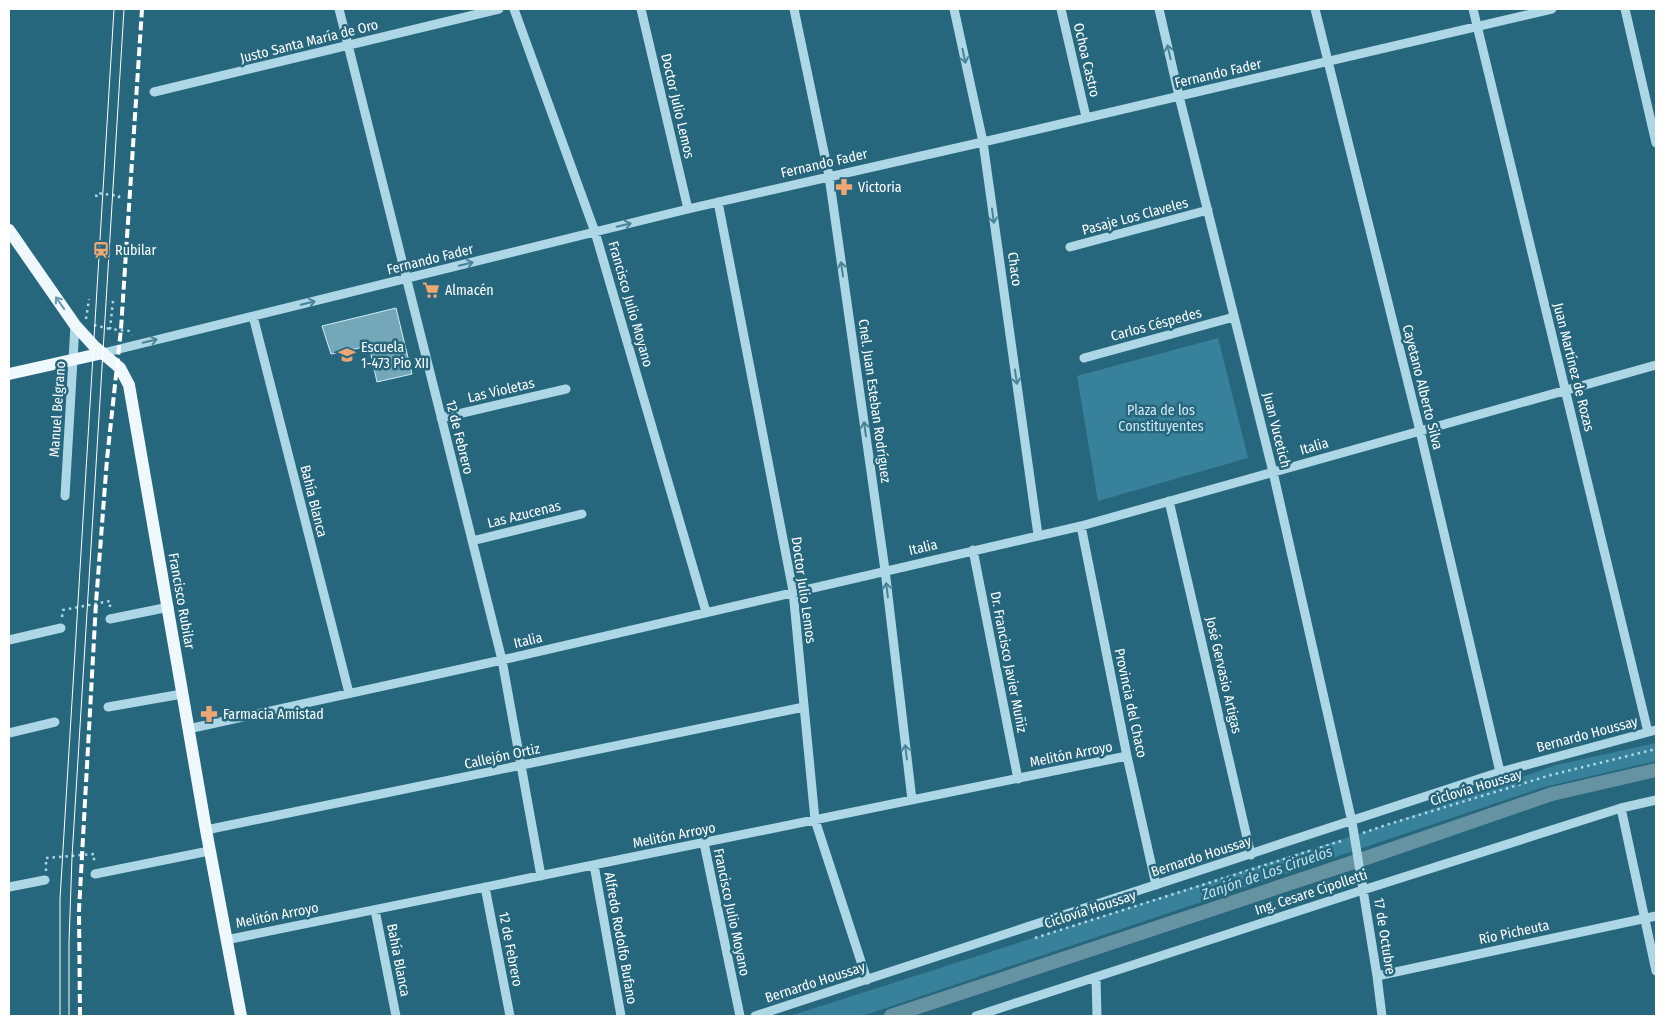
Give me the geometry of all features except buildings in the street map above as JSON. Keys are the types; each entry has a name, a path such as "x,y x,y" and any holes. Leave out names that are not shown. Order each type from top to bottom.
{"main road":[{"name":"Francisco Rubilar","path":"9,230 75,325 94,346 120,368 129,385 209,850 241,1016"},
{"path":"9,374 103,353"}],"street":[{"name":"12 de Febrero","path":"338,9 502,660 541,876"},
{"name":"Justo Santa María de Oro","path":"154,92 499,9"},
{"name":"Francisco Julio Moyano","path":"514,9 595,232 706,612"},
{"name":"Doctor Julio Lemos","path":"641,9 688,209"},
{"name":"Cnel. Juan Esteban Rodríguez","path":"794,9 829,176 885,570 912,800"},
{"name":"Chaco","path":"954,9 983,142 1038,535"},
{"name":"Ochoa Castro","path":"1061,9 1086,117"},
{"name":"Juan Vucetich","path":"1159,9 1273,472 1359,860"},
{"name":"Cayetano Alberto Silva","path":"1316,9 1327,61 1420,431 1500,772"},
{"name":"Juan Martínez de Rozas","path":"1473,9 1566,392 1652,731"},
{"name":"Fernando Fader","path":"103,353 688,209 1552,9"},
{"path":"1624,9 1656,143"},
{"name":"Doctor Julio Lemos","path":"718,202 793,591 815,820 867,980"},
{"name":"Pasaje Los Claveles","path":"1070,247 1208,210"},
{"name":"Bahía Blanca","path":"253,316 349,693"},
{"name":"Carlos Céspedes","path":"1084,358 1234,317"},
{"name":"Manuel Belgrano","path":"65,496 75,325"},
{"name":"Italia","path":"188,729 502,660 1080,526 1566,392 1656,365"},
{"name":"Las Violetas","path":"441,418 566,389"},
{"name":"José Gervasio Artigas","path":"1170,501 1251,855"},
{"name":"Las Azucenas","path":"472,541 582,514"},
{"name":"Provincia del Chaco","path":"1080,526 1127,756 1156,885"},
{"name":"Dr. Francisco Javier Muñiz","path":"973,550 1018,779"},
{"path":"110,619 168,607"},
{"path":"9,640 61,628"},
{"path":"108,707 182,694"},
{"name":"Callejón Ortiz","path":"206,830 804,707"},
{"path":"9,733 55,722"},
{"name":"Bernardo Houssay","path":"756,1016 1500,772 1652,731"},
{"name":"Melitón Arroyo","path":"226,940 1127,756"},
{"name":"Ing. Cesare Cipolletti","path":"976,1016 1620,808 1656,800"},
{"path":"1620,808 1656,971"},
{"name":"Francisco Julio Moyano","path":"704,843 740,1016"},
{"path":"95,874 209,850"},
{"name":"17 de Octubre","path":"1359,860 1378,976 1382,1016"},
{"name":"Alfredo Rodolfo Bufano","path":"594,865 621,1016"},
{"path":"9,887 45,880"},
{"name":"12 de Febrero","path":"485,887 510,1016"},
{"name":"Bahía Blanca","path":"374,910 396,1016"},
{"name":"Río Picheuta","path":"1378,976 1656,916"},
{"path":"1096,977 1097,1016"}],"path":[{"path":"96,197 97,193 120,196 119,200"},
{"path":"89,299 86,318 95,326 129,330 138,344"},
{"path":"110,329 113,301"},
{"path":"61,628 63,610 110,601 110,619"},
{"name":"Ciclovía Houssay","path":"1030,939 1386,825 1551,775 1656,749"},
{"path":"45,880 46,858 94,854 95,874"}],"green space":[{"name":"Plaza de los Constituyentes","path":"1218,338 1248,458 1098,501 1077,376"},
{"path":"1656,743 1656,761 1544,787 862,1016 790,1016 1386,825 1556,765"}],"waterway":[{"name":"Zanjón de Los Ciruelos","path":"891,1016 1552,794 1656,770"}],"tram line":[{"path":"60,1016 60,899 114,9"},
{"path":"69,1016 72,857 124,9"}],"railway":[{"path":"80,1016 79,910 96,603 107,459 121,329 142,9"}],"place":[{"name":"Victoria","path":"844,187"},
{"name":"Rubilar","path":"101,250"},
{"name":"Almacén","path":"431,290"},
{"name":"Escuela 1-473 Pio XII","path":"347,355"},
{"name":"Farmacia Amistad","path":"209,714"}]}
